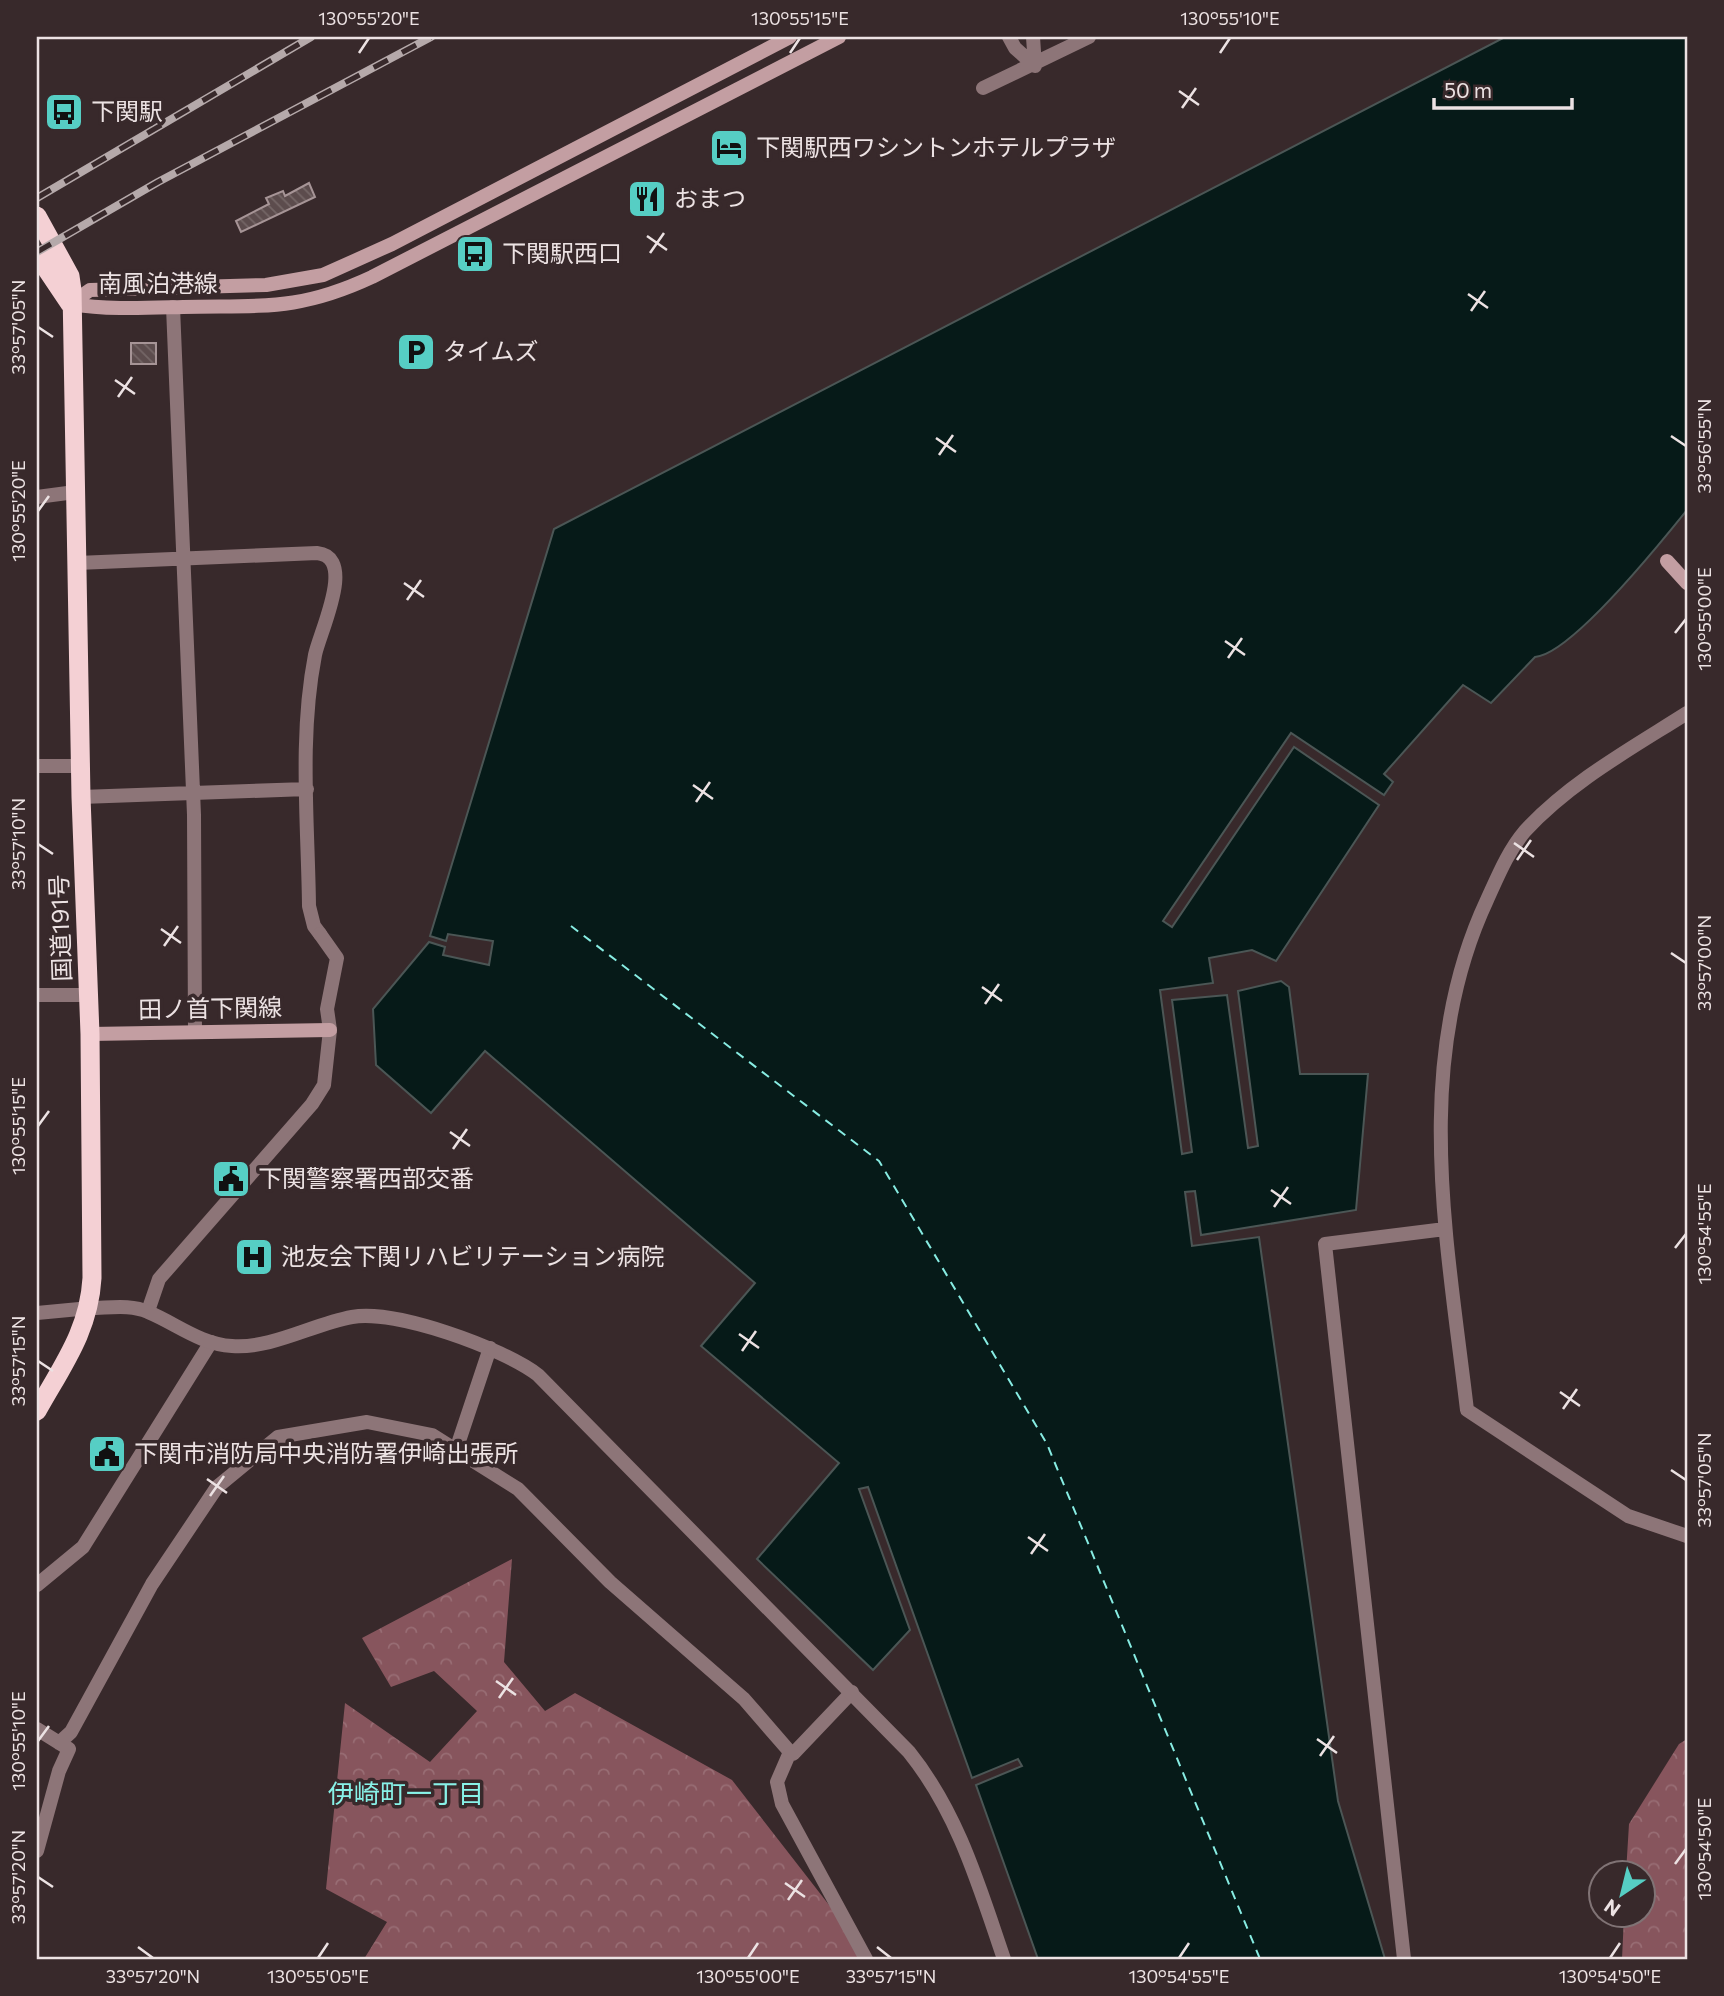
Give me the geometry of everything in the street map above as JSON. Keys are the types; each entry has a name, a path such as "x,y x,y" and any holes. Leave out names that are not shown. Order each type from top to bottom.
{"highway":[{"name":"国道191号","path":"37,216 70,276 80,766 90,1034 90,1308 80,1335 37,1411"},
{"path":"37,255 70,304"}],"main road":[{"name":"南風泊港線","path":"70,304 90,290 266,285 323,275 392,244 790,37"},
{"name":"南風泊港線","path":"70,304 103,308 291,305 344,290 839,37"},
{"path":"1667,561 1687,583"},
{"name":"田ノ首下関線","path":"90,1034 330,1030"}],"street":[{"path":"1009,37 1015,48 1035,66"},
{"path":"1032,37 1035,66"},
{"path":"983,88 1035,66 1089,37"},
{"path":"173,307 186,561 195,1032"},
{"path":"37,497 75,492"},
{"path":"77,563 186,561 317,553 326,554 336,566 338,575 310,679 307,789 309,906 320,934 337,958 327,1009 330,1030 324,1084 312,1104 159,1279 148,1311"},
{"path":"1687,713 1613,760 1566,794 1512,847 1469,938 1455,991 1442,1072 1439,1141 1445,1229 1467,1410 1628,1517 1687,1536"},
{"path":"37,766 80,766"},
{"path":"81,797 307,789"},
{"path":"37,995 88,995"},
{"path":"1404,1959 1325,1244 1445,1229"},
{"path":"37,1313 132,1307 148,1311 211,1342 247,1346 353,1317 389,1319 490,1348 538,1375 852,1692 933,1781 970,1860 1004,1959"},
{"path":"37,1585 83,1547 211,1342"},
{"path":"456,1450 490,1348"},
{"path":"59,1743 71,1731 152,1584 194,1518 228,1476 263,1453 278,1437 350,1422 380,1422 432,1435 518,1489 610,1582 744,1699 772,1727 790,1752 777,1782 782,1804 866,1959"},
{"path":"793,1754 852,1692"},
{"path":"37,1729 69,1749 59,1772 37,1851"}],"green space":[{"path":"512,1559 504,1662 545,1711 575,1693 732,1780 871,1959 364,1959 387,1922 326,1889 345,1703 430,1762 477,1711 434,1671 391,1687 362,1638"},
{"path":"1687,1739 1687,1959 1622,1959 1623,1930 1658,1930 1658,1860 1627,1860 1629,1824 1679,1744"}],"shaded area":[{"path":"1505,37 1687,37 1687,510 1638,569 1593,617 1551,651 1535,657 1491,703 1463,685 1384,774 1393,782 1384,795 1291,733 1163,921 1172,927 1294,747 1379,805 1276,961 1252,950 1209,958 1213,983 1160,990 1182,1154 1192,1152 1172,1000 1227,995 1248,1148 1258,1146 1238,991 1281,981 1289,987 1300,1074 1368,1074 1356,1210 1201,1235 1195,1191 1185,1192 1192,1246 1259,1237 1338,1801 1385,1959 1038,1959 976,1785 1022,1766 1018,1759 972,1778 868,1487 859,1489 910,1630 873,1670 757,1559 839,1463 701,1346 755,1283 485,1051 431,1113 376,1065 373,1009 429,942 445,947 443,955 489,965 493,941 448,934 446,941 430,936 554,529"}],"building":[{"path":"309,183 315,197 241,232 236,221 269,204 266,198 283,191 285,196"},
{"path":"131,343 156,343 156,364 131,364"}],"ferry route":[{"path":"571,926 879,1161 1047,1444 1260,1959"}],"railway":[{"path":"37,198 311,37"},
{"path":"37,252 158,182 431,37"}],"place":[{"name":"下関駅","path":"64,112"},
{"name":"下関駅西ワシントンホテルプラザ","path":"729,148"},
{"name":"おまつ","path":"647,199"},
{"name":"下関駅西口","path":"475,254"},
{"name":"タイムズ","path":"416,352"},
{"name":"下関警察署西部交番","path":"231,1179"},
{"name":"池友会下関リハビリテーション病院","path":"254,1257"},
{"name":"下関市消防局中央消防署伊崎出張所","path":"107,1454"}],"district":[{"name":"伊崎町一丁目","path":"406,1794"}]}
